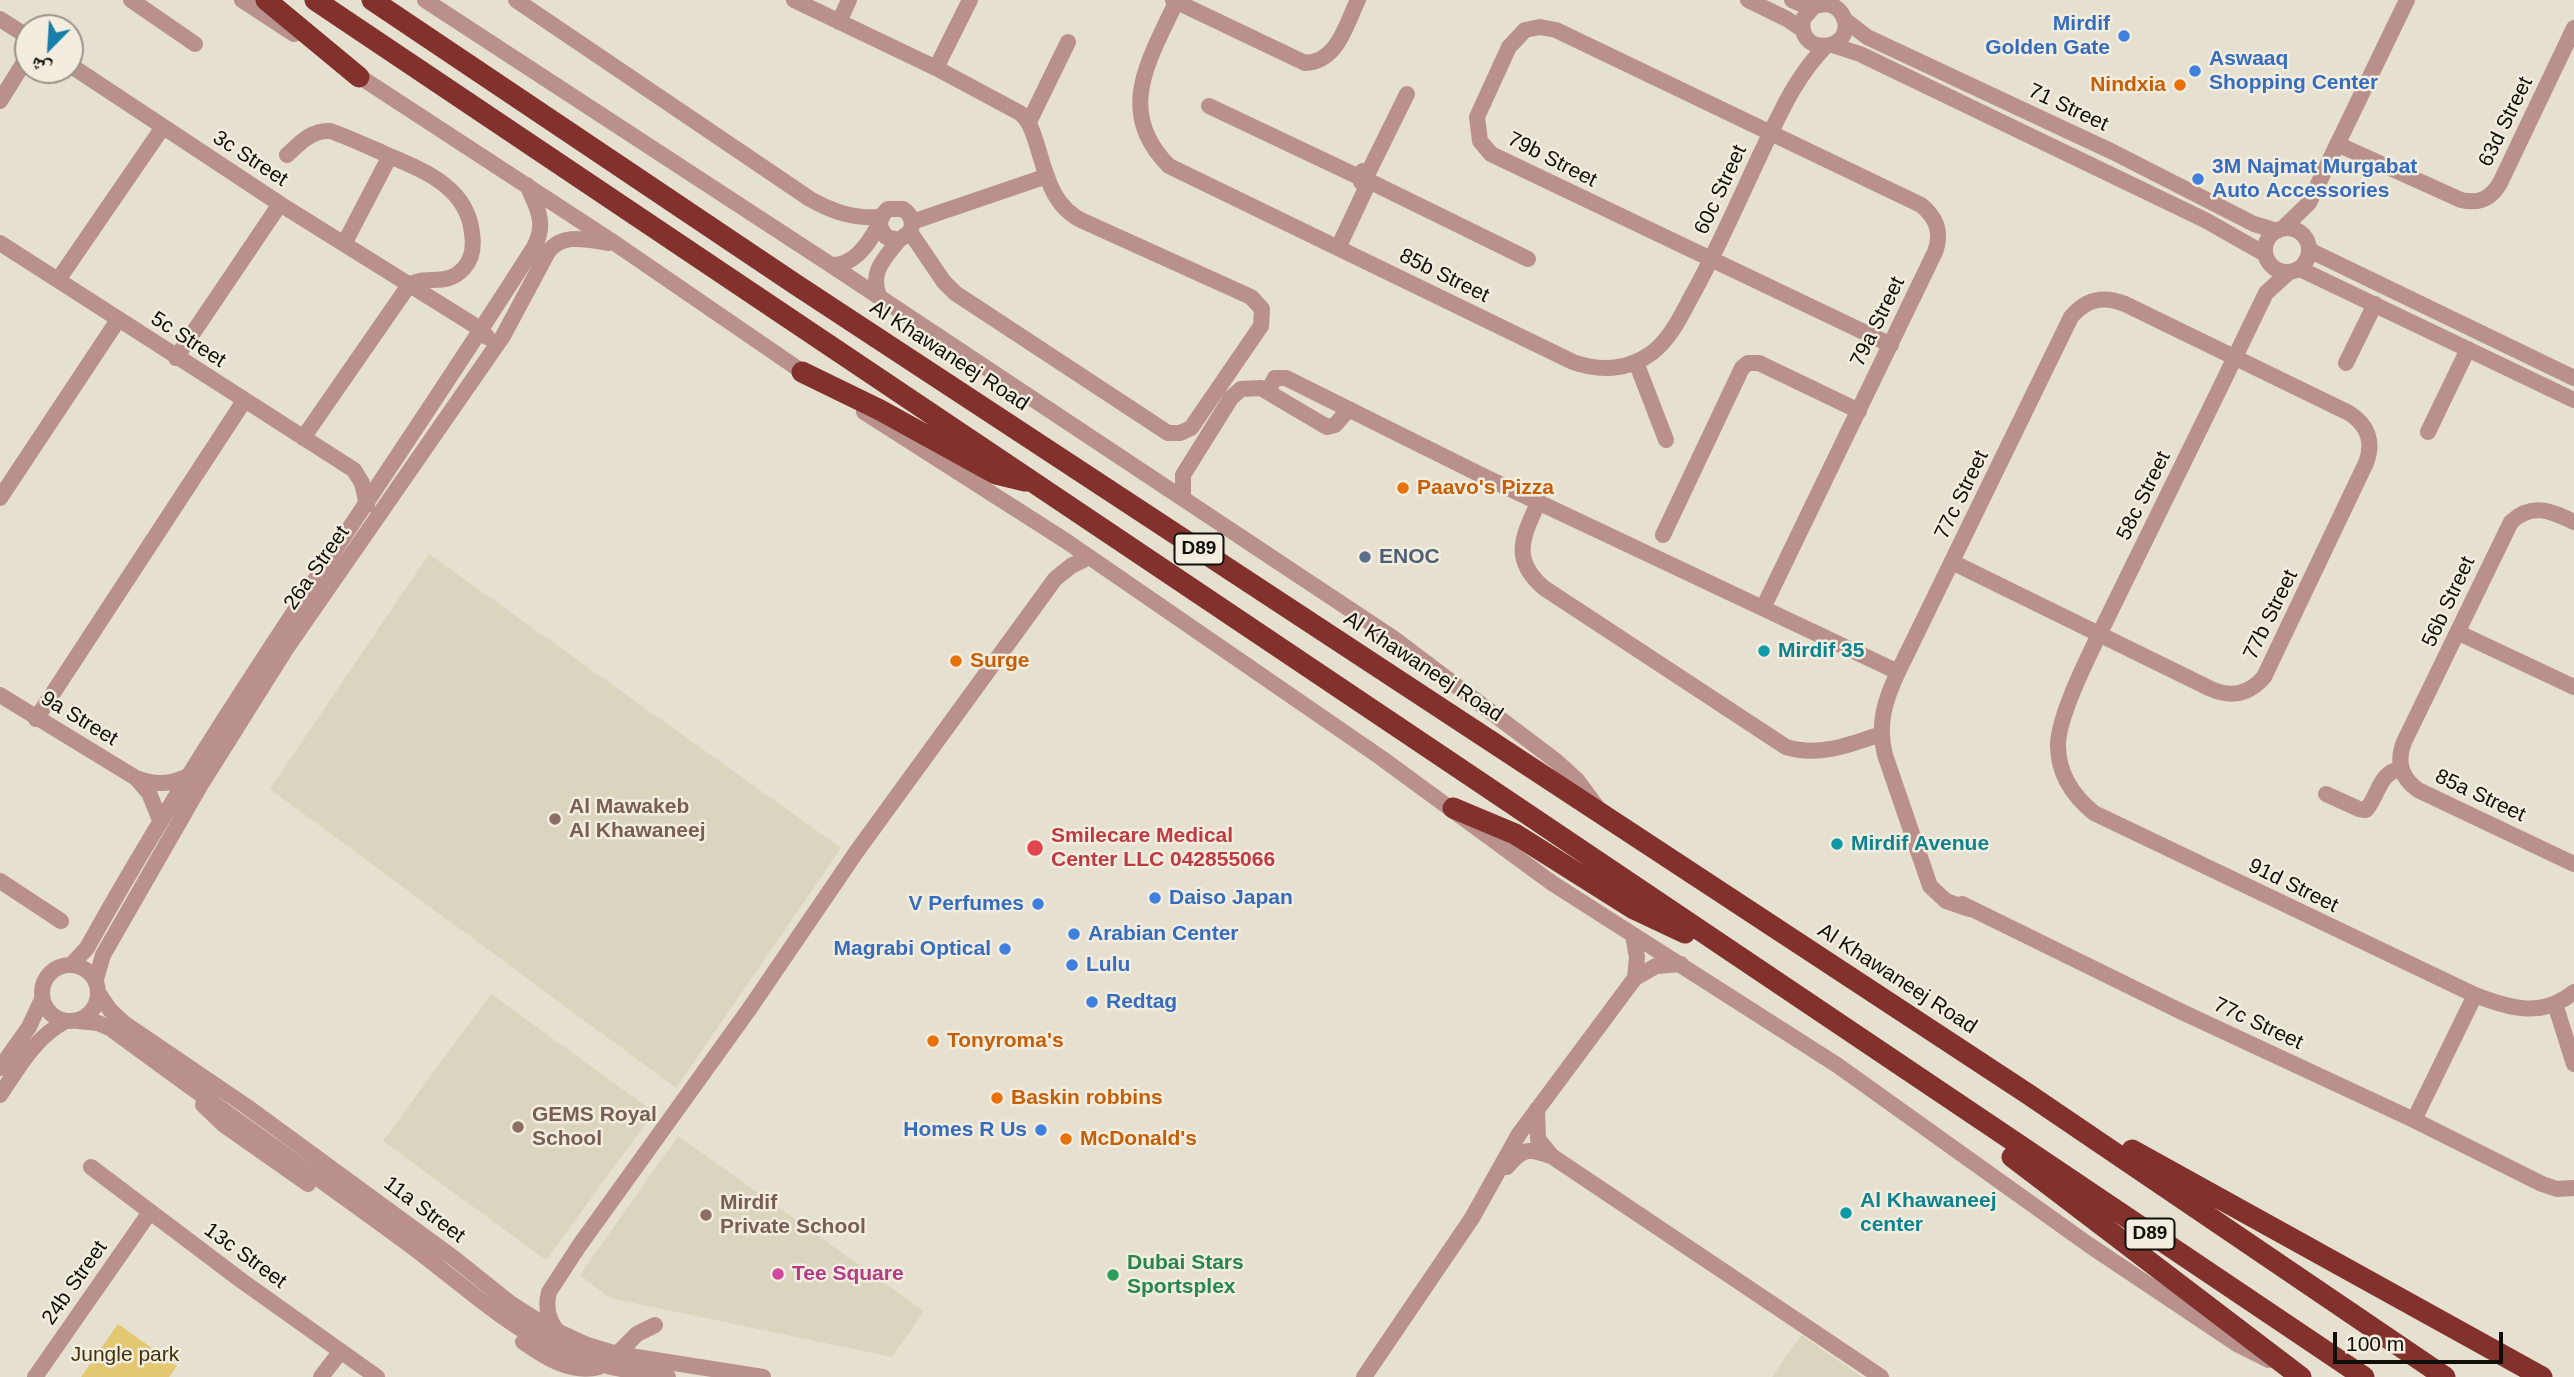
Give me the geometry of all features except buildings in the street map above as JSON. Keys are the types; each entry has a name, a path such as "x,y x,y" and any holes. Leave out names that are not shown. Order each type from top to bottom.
{"highway":[{"path":"266,0 359,77"},
{"name":"D89","path":"315,0 793,318 1711,940 2364,1377"},
{"name":"Al Khawaneej Road","path":"372,0 795,284 2028,1094 2445,1377"},
{"path":"802,372 890,415 996,474 1010,480 1032,481"},
{"path":"1453,808 1516,834 1652,919 1671,928 1711,940"},
{"path":"1936,1091 1980,1132 2294,1372"},
{"path":"2028,1094 2256,1217 2542,1377"}],"street":[{"path":"131,0 195,44"},
{"path":"242,0 527,185 802,372 1066,541 1453,808 1471,825 1542,876 1868,1086 2089,1245 2222,1334 2253,1353 2294,1372"},
{"path":"425,0 831,265 1393,638 1545,752 1577,780 1602,815"},
{"path":"516,0 823,207 880,221"},
{"path":"794,0 1017,110 1029,122 1059,204 1076,218 1251,297 1259,304 1263,315 1259,331 1194,423 1186,431 1174,434 1163,430 962,298 944,282 903,233"},
{"path":"839,22 849,0"},
{"path":"936,68 970,0"},
{"path":"1176,1 1306,63 1320,61 1332,52 1357,0"},
{"path":"1748,0 1787,19 1814,44 1829,46 1842,37 1845,25 1843,11 1832,5 1792,0"},
{"path":"2407,0 2309,203 2269,238 2266,256 2273,268 2294,271 2375,304 2574,400"},
{"name":"85b Street","path":"1176,1 1143,80 1139,99 1140,118 1146,136 1169,166 1573,362 1598,369 1636,362 1656,350 1677,323"},
{"path":"1804,33 1805,14 1819,3"},
{"name":"71 Street","path":"1843,11 1867,37 2113,152 2254,224 2280,230"},
{"name":"79b Street","path":"1772,132 1556,30 1540,27 1525,30 1513,40 1479,109 1478,133 1491,154 1891,345"},
{"name":"63d Street","path":"2337,144 2461,200 2476,202 2484,199 2500,184 2574,29"},
{"name":"60c Street","path":"1800,75 1804,33"},
{"path":"1029,122 1068,42"},
{"name":"60c Street","path":"1677,323 1711,260 1800,75 1829,46"},
{"name":"71 Street","path":"1829,46 1860,54 2224,229 2266,256"},
{"name":"3c Street","path":"84,74 280,204 482,330"},
{"path":"0,101 14,78"},
{"path":"1333,246 1406,94"},
{"path":"1209,106 1528,259"},
{"path":"58,280 163,127"},
{"name":"3c Street","path":"287,155 309,135 323,131 337,133 435,177 446,185 462,204 472,228 473,251 468,263 459,273 442,281 416,281 409,285"},
{"name":"79a Street","path":"1763,608 1939,242 1935,221 1921,205 1772,132"},
{"path":"344,244 390,156"},
{"path":"880,298 875,280 881,253 903,233 1047,176"},
{"name":"26a Street","path":"71,965 87,947 160,820 295,610 495,310 541,233 538,210 527,185"},
{"path":"2294,271 2307,261 2309,203"},
{"path":"176,358 280,204"},
{"path":"831,265 852,260 888,209 898,207 908,212 903,233"},
{"path":"880,221 883,233 903,233"},
{"path":"2280,230 2293,229 2308,245 2574,378"},
{"name":"26a Street","path":"97,986 103,955 219,755 303,623 503,337 551,247 565,239 615,244"},
{"name":"5c Street","path":"0,243 354,470"},
{"name":"58c Street","path":"2062,719 2266,293 2266,256"},
{"name":"58c Street","path":"2266,293 2294,271"},
{"path":"303,438 409,285"},
{"name":"77c Street","path":"2235,358 2115,300 2095,299 2086,303 2071,317 1898,672 1883,710 1881,734 1885,755 1923,866 1943,891 1969,909 2529,1177 2557,1189 2574,1188"},
{"path":"2346,363 2375,304"},
{"path":"467,352 465,333 458,315 477,315 495,310"},
{"path":"0,498 118,320"},
{"path":"465,391 486,347 487,338 482,330"},
{"path":"2428,432 2468,349"},
{"name":"77b Street","path":"1952,562 2211,689 2230,694 2249,690 2264,677 2280,645 2366,463 2370,444 2364,426 2349,413 2235,358"},
{"path":"1636,362 1666,440"},
{"path":"1663,535 1742,368 1748,363 1759,363 1858,411"},
{"path":"1268,391 1275,378 1282,377 1898,672"},
{"path":"1183,498 1182,483 1187,468 1231,398 1248,387 1268,391 1327,427 1335,425 1349,409"},
{"path":"36,719 244,401"},
{"path":"354,470 372,473 390,469"},
{"path":"354,470 362,483 367,505"},
{"path":"1539,501 1516,545 1515,564 1526,580 1544,589 1786,747 1821,751 1843,747 1881,734"},
{"name":"56b Street","path":"2401,769 2399,760 2404,743 2511,522 2526,511 2545,509 2574,522"},
{"path":"1055,579 1066,541"},
{"path":"559,1333 551,1323 547,1311 549,1292 579,1246 743,1018 857,851 1055,579 1071,566 1089,557"},
{"path":"2459,633 2574,687"},
{"name":"9a Street","path":"0,695 136,778 157,784 178,781 188,776"},
{"name":"91d Street","path":"2062,719 2058,745 2062,771 2075,794 2094,813 2475,995 2516,1009 2529,1010 2555,1004 2574,992"},
{"path":"2326,794 2358,809 2367,810 2385,777 2392,771 2401,769"},
{"name":"85a Street","path":"2401,769 2411,785 2418,790 2574,864"},
{"name":"9a Street","path":"136,778 149,793 160,820"},
{"path":"0,881 61,921"},
{"path":"1633,936 1637,957 1635,978"},
{"path":"1364,1377 1472,1218 1519,1134 1635,978 1656,966 1681,964"},
{"path":"0,1068 29,1027 42,999 43,984 51,972 71,965 85,969 97,986 98,1001 91,1014 49,1031 34,1046 0,1095"},
{"name":"11a Street","path":"97,986 110,1010 124,1023 377,1201 510,1303 559,1333 587,1346 617,1354 763,1377"},
{"path":"2414,1120 2475,995"},
{"path":"42,999 48,1011 72,1021"},
{"path":"2555,1004 2574,1064"},
{"name":"11a Street","path":"72,1021 91,1021 110,1028 526,1332 563,1352 602,1366 668,1377"},
{"path":"1537,1109 1538,1139 1553,1157"},
{"path":"1497,1175 1524,1152 1531,1150 1553,1157 1881,1377"},
{"name":"13c Street","path":"91,1167 377,1377"},
{"name":"77c Street","path":"2529,1177 2553,1182 2574,1182"},
{"name":"24b Street","path":"35,1377 149,1212"},
{"path":"510,1303 531,1302 549,1292"},
{"path":"617,1354 636,1334 655,1325"},
{"path":"321,1377 341,1351"}],"shaded area":[{"name":"Al Mawakeb Al Khawaneej","path":"429,554 841,848 676,1088 270,789"},
{"name":"GEMS Royal School","path":"491,994 654,1112 546,1260 383,1141"},
{"name":"Mirdif Private School","path":"678,1136 924,1311 892,1357 610,1298 580,1275"},
{"path":"1801,1335 1862,1377 1772,1377"}],"green space":[{"name":"Jungle park","path":"118,1324 177,1366 169,1377 81,1377"}],"place":[{"name":"Mirdif Golden Gate","path":"2124,36"},
{"name":"Aswaaq Shopping Center","path":"2195,71"},
{"name":"Nindxia","path":"2180,85"},
{"name":"3M Najmat Murgabat Auto Accessories","path":"2198,179"},
{"name":"Paavo's Pizza","path":"1403,488"},
{"name":"ENOC","path":"1365,557"},
{"name":"Mirdif 35","path":"1764,651"},
{"name":"Surge","path":"956,661"},
{"name":"Al Mawakeb Al Khawaneej","path":"555,819"},
{"name":"Mirdif Avenue","path":"1837,844"},
{"name":"Smilecare Medical Center LLC 042855066","path":"1035,848"},
{"name":"Daiso Japan","path":"1155,898"},
{"name":"V Perfumes","path":"1038,904"},
{"name":"Arabian Center","path":"1074,934"},
{"name":"Magrabi Optical","path":"1005,949"},
{"name":"Lulu","path":"1072,965"},
{"name":"Redtag","path":"1092,1002"},
{"name":"Tonyroma's","path":"933,1041"},
{"name":"Baskin robbins","path":"997,1098"},
{"name":"GEMS Royal School","path":"518,1127"},
{"name":"Homes R Us","path":"1041,1130"},
{"name":"McDonald's","path":"1066,1139"},
{"name":"Al Khawaneej center","path":"1846,1213"},
{"name":"Mirdif Private School","path":"706,1215"},
{"name":"Tee Square","path":"778,1274"},
{"name":"Dubai Stars Sportsplex","path":"1113,1275"}]}
